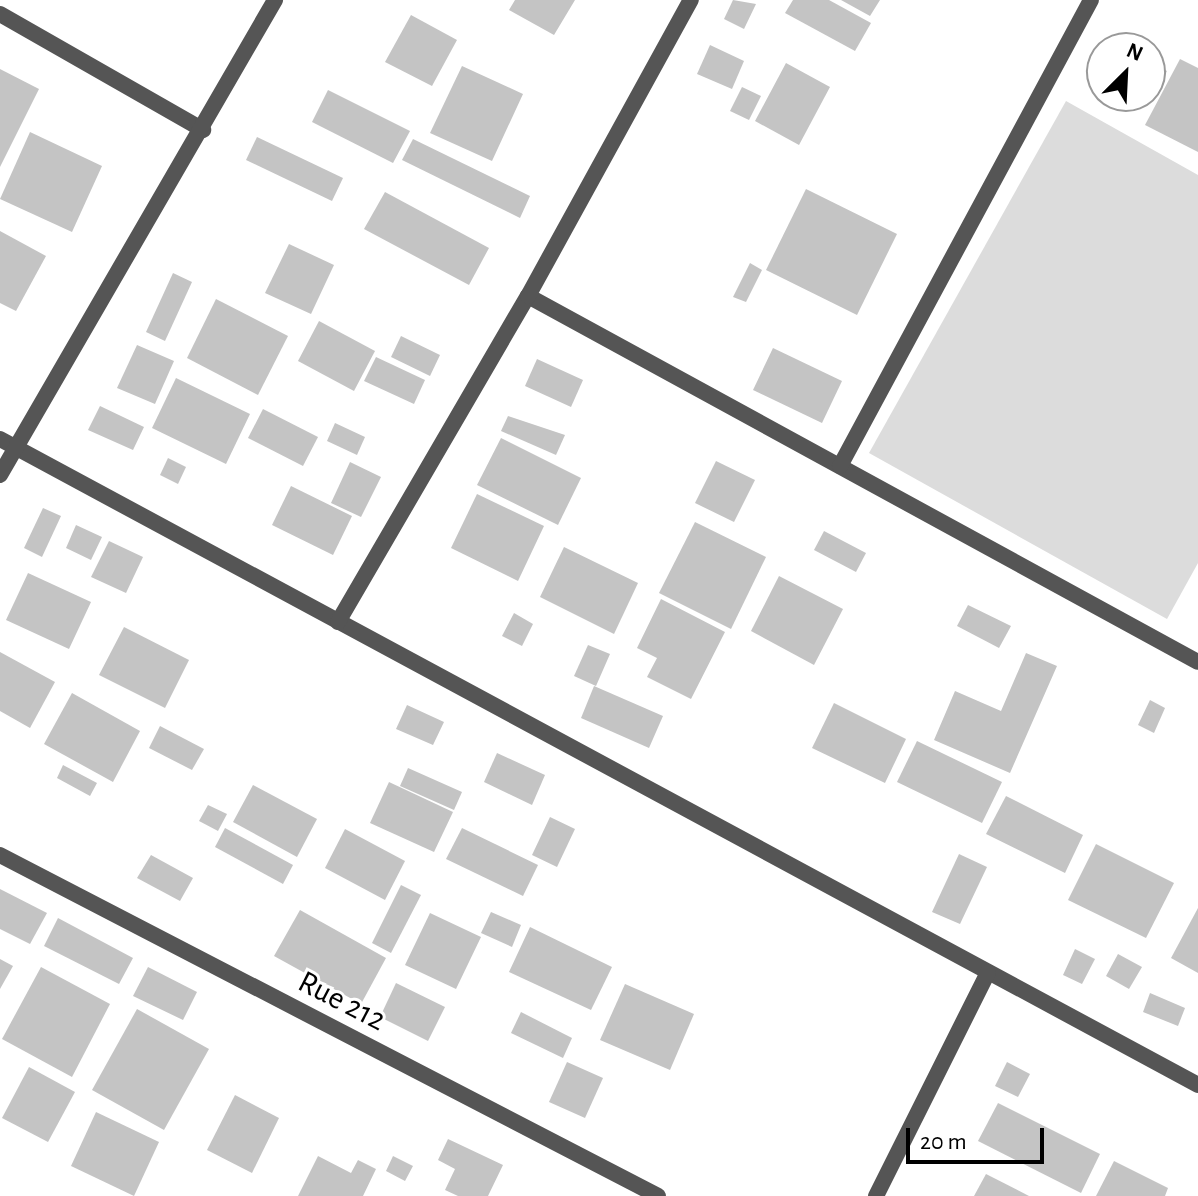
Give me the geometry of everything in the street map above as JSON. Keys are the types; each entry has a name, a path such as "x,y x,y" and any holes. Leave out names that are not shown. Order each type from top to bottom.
{"street":[{"path":"0,475 7,443 203,130 275,0"},
{"path":"338,622 528,296 691,0"},
{"path":"840,466 1091,0"},
{"path":"0,14 203,130"},
{"path":"528,296 1198,662"},
{"path":"7,443 1198,1085"},
{"name":"Rue 212","path":"0,855 658,1196"},
{"path":"876,1196 988,972"}],"shaded area":[{"path":"1066,101 1198,175 1198,563 1167,619 869,453"}],"building":[{"path":"515,0 575,0 554,35 509,10"},
{"path":"733,0 756,4 744,29 724,19"},
{"path":"793,0 829,0 871,23 855,51 785,13"},
{"path":"841,0 880,0 870,16"},
{"path":"411,15 457,40 432,86 385,62"},
{"path":"710,45 744,61 732,89 697,74"},
{"path":"1180,59 1198,68 1198,152 1145,125 1152,112 1166,112 1166,85"},
{"path":"786,63 830,87 799,145 755,121"},
{"path":"462,66 523,94 492,161 430,133"},
{"path":"0,69 39,89 0,167"},
{"path":"742,87 761,96 749,120 730,111"},
{"path":"328,90 410,131 393,163 312,122"},
{"path":"30,132 102,166 72,232 0,199"},
{"path":"257,137 343,178 332,201 246,160"},
{"path":"413,139 530,196 520,218 402,160"},
{"path":"806,189 897,234 857,315 766,270"},
{"path":"385,192 489,248 469,285 364,229"},
{"path":"0,231 46,256 16,311 0,303"},
{"path":"289,244 334,265 311,314 265,293"},
{"path":"750,263 762,270 746,302 733,297"},
{"path":"173,273 192,282 165,341 146,332"},
{"path":"216,299 288,336 258,395 187,358"},
{"path":"319,321 375,351 354,391 298,361"},
{"path":"401,336 440,355 430,376 391,357"},
{"path":"137,345 174,361 155,404 117,388"},
{"path":"773,348 842,381 822,423 753,390"},
{"path":"376,357 425,380 414,404 364,381"},
{"path":"537,359 583,380 571,407 525,386"},
{"path":"176,378 250,414 226,464 152,428"},
{"path":"100,406 144,427 133,450 88,430"},
{"path":"263,409 318,437 303,466 248,438"},
{"path":"508,416 565,435 556,455 501,431"},
{"path":"335,423 365,437 357,455 327,441"},
{"path":"501,438 581,478 558,525 477,485"},
{"path":"168,458 186,467 178,484 160,475"},
{"path":"716,461 755,480 734,522 695,503"},
{"path":"350,462 381,477 361,517 331,503"},
{"path":"291,486 352,516 333,555 272,525"},
{"path":"477,494 544,526 518,581 451,548"},
{"path":"43,508 61,516 42,557 24,548"},
{"path":"695,522 766,557 731,629 659,593"},
{"path":"76,525 102,537 91,560 66,548"},
{"path":"824,531 866,553 856,572 814,550"},
{"path":"109,541 143,557 126,593 91,577"},
{"path":"564,547 638,583 614,634 540,597"},
{"path":"28,573 91,602 69,649 6,620"},
{"path":"779,576 843,609 814,665 751,631"},
{"path":"661,599 725,632 691,699 647,677 657,658 637,648"},
{"path":"968,605 1011,626 999,648 957,626"},
{"path":"514,613 533,624 522,646 502,636"},
{"path":"124,627 189,660 165,708 99,675"},
{"path":"588,645 610,654 596,686 574,676"},
{"path":"0,652 55,682 30,728 0,711"},
{"path":"1026,653 1057,666 1010,773 934,740 955,691 1001,711"},
{"path":"594,686 663,716 649,748 581,718"},
{"path":"72,693 140,731 113,782 44,744"},
{"path":"1150,700 1165,708 1154,733 1138,725"},
{"path":"834,703 906,739 885,783 812,748"},
{"path":"407,705 444,722 433,745 396,729"},
{"path":"160,726 204,749 192,770 149,748"},
{"path":"917,741 1002,782 982,823 897,782"},
{"path":"497,753 545,775 532,805 484,782"},
{"path":"63,765 97,783 90,796 57,778"},
{"path":"408,768 462,792 454,810 400,786"},
{"path":"389,782 453,812 434,852 370,823"},
{"path":"253,785 317,819 297,857 233,822"},
{"path":"1006,796 1083,835 1065,873 986,834"},
{"path":"208,805 227,814 218,831 199,821"},
{"path":"550,817 575,829 557,867 532,855"},
{"path":"225,828 293,865 283,884 215,847"},
{"path":"462,828 538,865 523,896 446,859"},
{"path":"345,829 405,861 385,900 325,868"},
{"path":"1096,844 1174,883 1146,938 1068,900"},
{"path":"959,854 987,867 960,924 932,912"},
{"path":"151,855 193,878 180,901 137,878"},
{"path":"401,885 421,895 391,953 372,943"},
{"path":"0,889 47,913 30,944 0,929"},
{"path":"1198,908 1198,973 1171,958"},
{"path":"300,910 386,958 361,1004 274,956"},
{"path":"491,912 521,925 512,947 481,933"},
{"path":"430,913 481,937 456,989 405,965"},
{"path":"58,918 133,958 119,984 44,946"},
{"path":"530,927 612,967 591,1010 509,972"},
{"path":"1075,949 1095,959 1082,984 1063,975"},
{"path":"1118,954 1142,967 1129,989 1106,976"},
{"path":"0,959 13,966 0,989"},
{"path":"41,967 110,1004 72,1077 2,1039"},
{"path":"148,967 197,992 183,1020 133,996"},
{"path":"396,983 445,1007 428,1041 380,1017"},
{"path":"625,984 694,1014 670,1070 600,1040"},
{"path":"1150,993 1185,1008 1178,1026 1143,1012"},
{"path":"137,1009 209,1049 164,1130 92,1090"},
{"path":"521,1012 572,1038 563,1058 511,1033"},
{"path":"567,1062 603,1078 585,1118 549,1102"},
{"path":"1007,1062 1030,1074 1018,1097 995,1086"},
{"path":"29,1067 75,1092 48,1142 2,1118"},
{"path":"235,1095 279,1118 252,1173 207,1150"},
{"path":"998,1103 1100,1154 1081,1193 978,1141"},
{"path":"96,1112 159,1142 134,1196 71,1166"},
{"path":"448,1139 503,1165 488,1196 458,1196 445,1190 455,1169 438,1160"},
{"path":"318,1156 351,1173 358,1160 376,1169 363,1196 298,1196"},
{"path":"393,1156 413,1166 405,1181 386,1171"},
{"path":"1114,1161 1168,1188 1165,1196 1096,1196"},
{"path":"986,1174 1029,1196 974,1196"}]}
